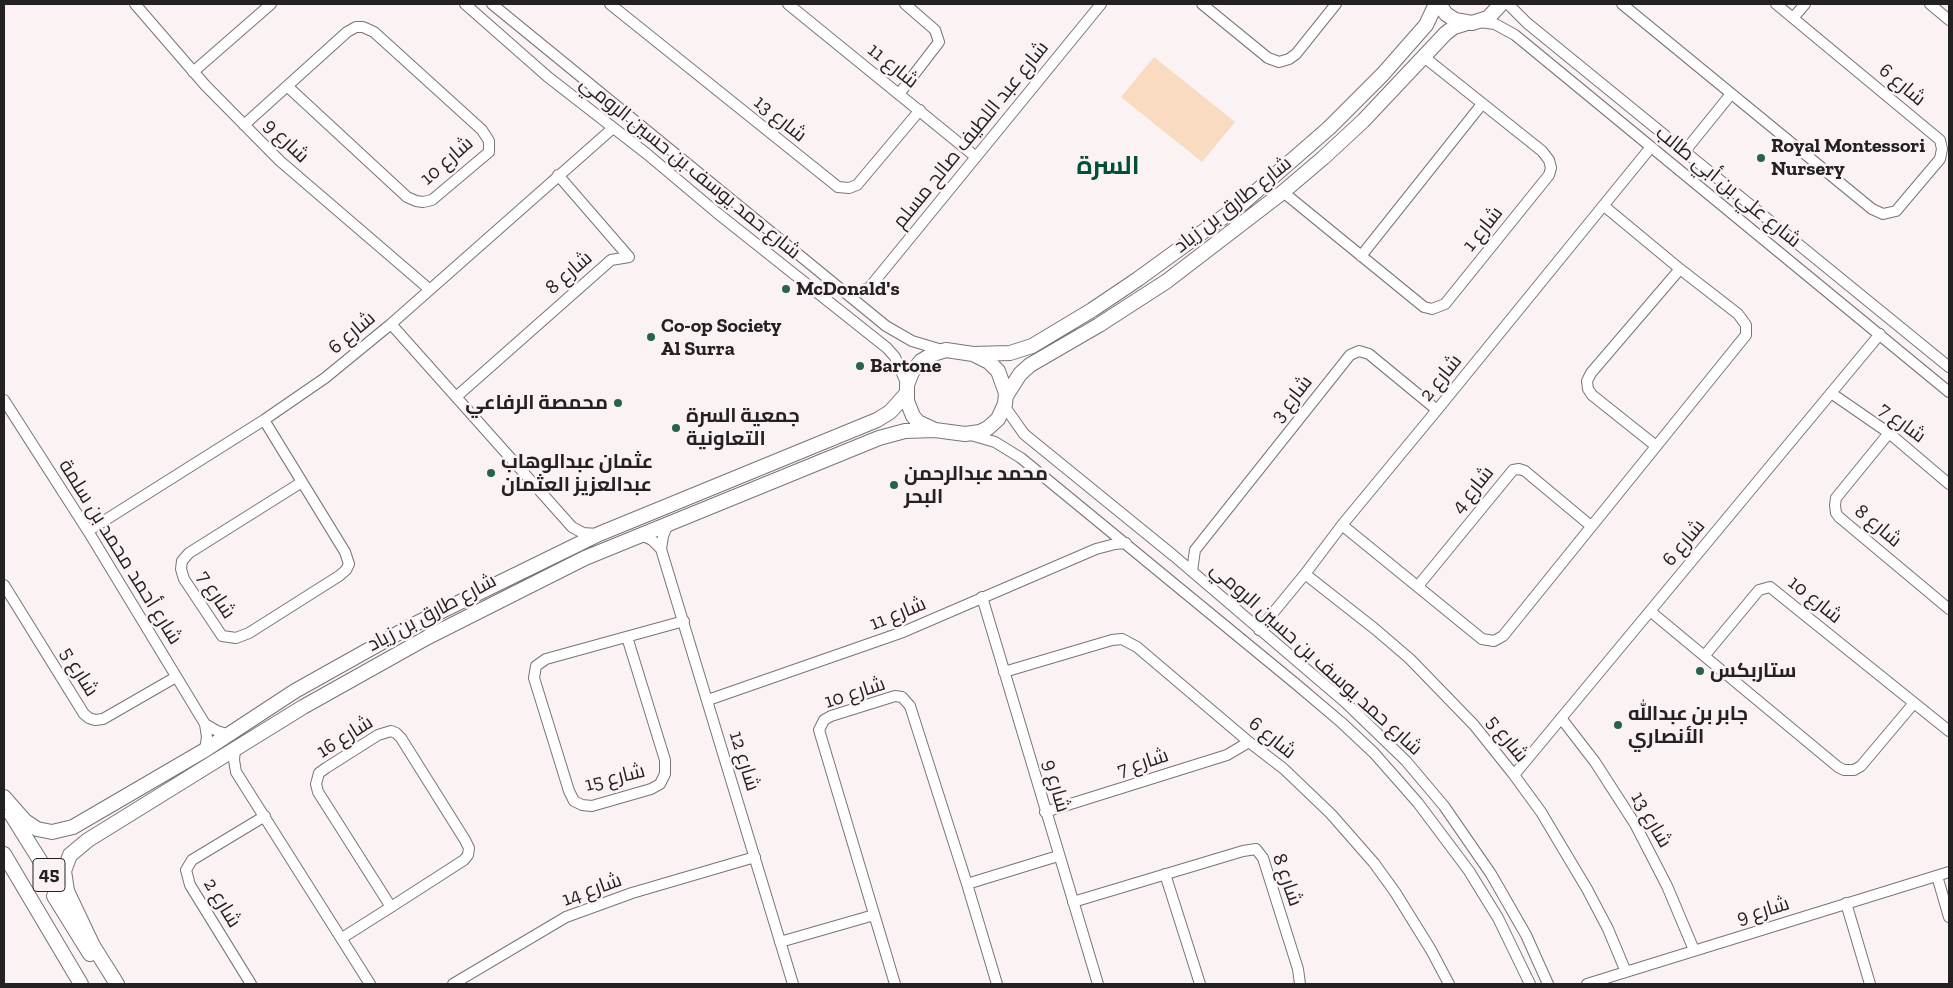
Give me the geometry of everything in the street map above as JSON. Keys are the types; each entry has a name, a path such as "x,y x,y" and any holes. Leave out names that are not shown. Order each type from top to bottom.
{"main road":[{"path":"1437,4 1450,18 1472,23"},
{"name":"شارع طارق بن زياد","path":"973,354 1003,354 1024,349 1092,310 1244,202 1329,128 1350,107 1426,25 1437,4"},
{"name":"شارع طارق بن زياد","path":"1005,402 1020,374 1030,365 1146,296 1194,262 1283,192 1342,142 1451,29 1493,14 1501,4"},
{"path":"1350,107 1348,114 1350,119 1356,123 1363,121"},
{"path":"1329,128 1335,126 1341,128 1344,136 1342,142"},
{"path":"946,350 973,354 994,366 1000,377 1005,402 998,419 980,432 966,434 935,430 918,422 913,416 907,401 907,389 912,372 921,361 933,354 946,350"},
{"name":"شارع طارق بن زياد","path":"4,797 30,826 44,831 67,830 230,735 295,691 439,611 598,534 877,420 890,412 907,389"},
{"name":"شارع طارق بن زياد","path":"94,948 91,938 69,897 64,878 65,866 70,855 80,845 94,836 235,749 447,626 570,566 879,438 905,431 935,430"},
{"path":"439,611 443,611 449,616 447,626"},
{"path":"295,691 293,700 295,704 303,708"},
{"name":"45","path":"4,802 94,948"},
{"path":"87,820 86,832 94,836"},
{"name":"45","path":"4,854 9,868"},
{"path":"44,867 47,885 109,984"},
{"path":"9,868 82,984"},
{"path":"94,948 117,984"}],"street":[{"name":"شارع 9","path":"134,4 193,72 244,125 293,172 429,289"},
{"path":"193,72 270,4"},
{"name":"شارع حمد يوسف بن حسين الرومي","path":"465,4 548,77 887,348 895,357 907,389"},
{"name":"شارع حمد يوسف بن حسين الرومي","path":"492,4 847,292 886,326 904,337 928,347 946,350"},
{"name":"شارع 13","path":"610,4 838,187 849,188 857,185 920,110"},
{"name":"شارع 11","path":"788,4 976,157"},
{"path":"899,94 939,42 936,30 905,4"},
{"name":"شارع عبد اللطيف صالح مسلم","path":"869,288 1101,4"},
{"path":"1202,4 1268,58 1279,62 1289,59 1296,54 1336,4"},
{"name":"شارع علي بن أبي طالب","path":"1508,4 1527,23 1949,367"},
{"name":"شارع 6","path":"1622,4 1872,210 1879,213 1896,211 1940,159 1942,144 1932,133 1776,4"},
{"path":"1793,18 1805,4"},
{"path":"1930,4 1949,20"},
{"path":"500,34 510,34 514,28 514,23"},
{"name":"شارع علي بن أبي طالب","path":"1472,23 1495,24 1515,35 1949,392"},
{"path":"1515,35 1519,25 1527,23"},
{"name":"شارع 10","path":"244,125 287,86 349,30 356,27 367,28 374,32 482,130 489,141 489,152 432,200 416,201 407,197 287,86"},
{"path":"521,53 518,47 521,41 527,37 533,39"},
{"name":"شارع 1","path":"1283,192 1424,307 1432,309 1442,306 1549,175 1550,164 1545,154 1424,57"},
{"path":"1685,151 1731,94"},
{"path":"1362,256 1482,104"},
{"name":"شارع 6","path":"88,532 264,420 325,378 390,324 613,128"},
{"name":"شارع 2","path":"1259,630 1342,525 1438,410 1651,147"},
{"name":"شارع 8","path":"456,396 611,260 629,257 558,175"},
{"path":"1342,525 1482,639 1497,640 1503,636 1745,337 1747,332 1745,323 1738,314 1604,206"},
{"path":"1755,232 1760,233 1768,230 1770,220"},
{"path":"1775,248 1776,240 1783,235 1787,235"},
{"path":"1656,446 1592,395 1588,388 1588,381 1589,375 1680,269"},
{"path":"847,292 858,292 869,288"},
{"path":"868,310 869,288"},
{"path":"390,324 572,527 583,533 598,534"},
{"name":"شارع 6","path":"1514,775 1880,334"},
{"name":"شارع 3","path":"1195,550 1350,355 1359,351 1370,354 1438,410"},
{"name":"شارع 7","path":"1831,393 1889,433 1949,484"},
{"name":"شارع أحمد محمد بن سلمة","path":"4,401 88,532 205,724"},
{"name":"شارع حمد يوسف بن حسين الرومي","path":"1005,402 1024,434 1192,571 1358,714 1406,761 1444,806 1467,838 1526,934 1550,982"},
{"name":"شارع 7","path":"264,420 347,554 348,568 339,576 244,636 231,639 222,636 184,579 181,569 182,561 189,553 302,482"},
{"name":"شارع 8","path":"1889,433 1836,498 1836,513 1949,609"},
{"name":"شارع حمد يوسف بن حسين الرومي","path":"966,434 988,440 1022,458 1342,723 1389,769 1454,849 1484,894 1511,942 1530,984"},
{"name":"شارع 4","path":"1418,586 1513,470 1521,469 1525,471 1591,526"},
{"path":"1057,488 1059,477 1070,472"},
{"path":"661,549 663,536 668,524"},
{"path":"1096,549 1103,537 1101,524"},
{"path":"641,535 652,540 661,549"},
{"name":"شارع 11","path":"708,700 889,637 1096,549 1126,543"},
{"name":"شارع 12","path":"661,549 793,984"},
{"path":"1174,556 1195,550 1192,571"},
{"name":"شارع 5","path":"1305,574 1410,659 1474,725 1514,775 1550,827 1587,889 1608,929 1626,972"},
{"name":"شارع 5","path":"4,585 84,714 89,718 103,720 176,676"},
{"name":"شارع 10","path":"1705,656 1759,590 1768,587 1774,589 1949,731"},
{"name":"شارع 9","path":"982,597 1058,856 1098,984"},
{"path":"1650,611 1844,770 1854,770 1861,766 1914,703"},
{"name":"شارع 15","path":"627,637 665,760 665,774 660,784 651,789 592,806 582,805 574,801 569,791 534,678 534,669 542,661 627,637 684,621"},
{"name":"شارع 6","path":"1004,672 1103,642 1126,641 1137,647 1249,742 1284,769 1331,814 1374,863 1431,950 1448,984"},
{"name":"شارع 10","path":"895,984 819,733 822,722 831,716 892,696 902,697 910,706 997,984"},
{"name":"شارع 13","path":"1562,718 1635,824 1667,886 1694,950"},
{"path":"205,724 216,731 230,735"},
{"path":"205,724 207,737 205,750"},
{"name":"شارع 16","path":"342,938 391,907 464,860 469,851 465,840 401,738 391,731 378,735 326,768 319,773 316,784 318,792 391,907"},
{"name":"شارع 7","path":"1045,812 1227,755 1249,742"},
{"path":"235,749 236,772 370,984"},
{"path":"214,762 236,772"},
{"path":"1414,798 1424,797 1429,788"},
{"path":"1429,816 1433,810 1444,806"},
{"name":"شارع 2","path":"251,984 190,885 186,870 192,860 265,816"},
{"name":"شارع 8","path":"1073,902 1243,851 1258,850 1263,858 1298,969 1300,984"},
{"path":"967,884 1058,856"},
{"name":"شارع 14","path":"453,984 566,917 617,898 755,857"},
{"name":"شارع 9","path":"1587,984 1949,872"},
{"path":"1165,874 1200,984"},
{"path":"1937,876 1949,917"},
{"path":"1846,903 1870,984"},
{"path":"780,942 874,915"}],"shaded area":[{"path":"1154,57 1235,122 1202,162 1121,97"}],"place":[{"name":"Royal Montessori Nursery","path":"1761,158"},
{"name":"McDonald's","path":"786,289"},
{"name":"Co-op Society Al Surra","path":"651,337"},
{"name":"Bartone","path":"860,366"},
{"name":"محمصة الرفاعي","path":"618,403"},
{"name":"جمعية السرة التعاونية","path":"676,428"},
{"name":"عثمان عبدالوهاب عبدالعزيز العثمان","path":"491,473"},
{"name":"محمد عبدالرحمن البحر","path":"894,485"},
{"name":"ستاربكس","path":"1700,671"},
{"name":"جابر بن عبدالله الأنصاري","path":"1618,725"}],"district":[{"name":"السرة","path":"1108,167"}]}
